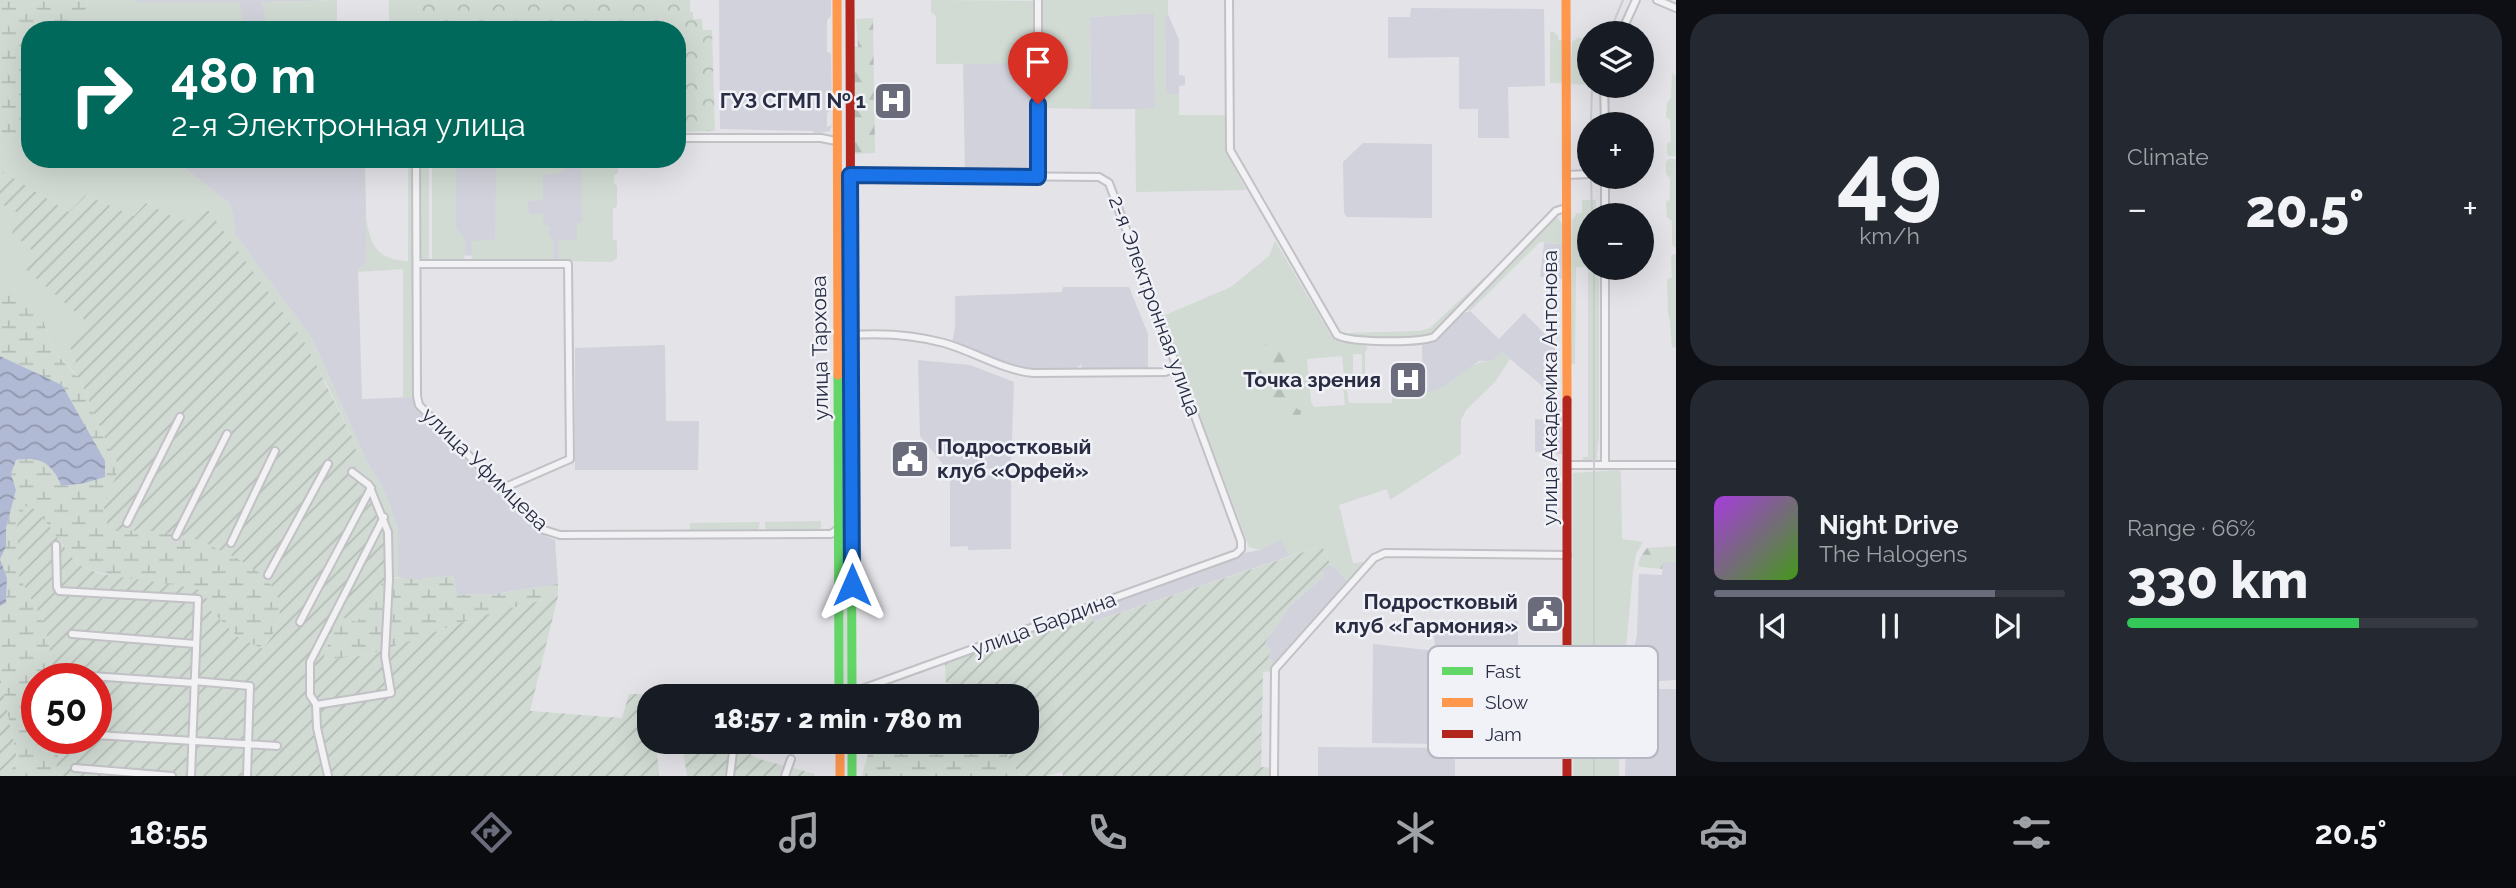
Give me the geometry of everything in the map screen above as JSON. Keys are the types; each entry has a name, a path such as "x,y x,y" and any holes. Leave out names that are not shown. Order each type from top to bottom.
{"main road":[{"name":"улица Тархова","path":"837,0 838,529 845,684"},
{"name":"улица Тархова","path":"846,684 852,529 850,0"},
{"name":"улица Академика Антонова","path":"1566,0 1567,646"},
{"path":"836,141 850,141"},
{"path":"836,175 850,175"},
{"path":"838,529 852,529"},
{"path":"840,754 840,776"},
{"path":"852,754 852,776"},
{"name":"улица Академика Антонова","path":"1567,758 1567,776"}],"street":[{"path":"1038,0 1038,177"},
{"path":"1229,0 1230,150 1337,335 1352,340 1422,340 1434,337 1556,211 1566,208"},
{"path":"1626,21 1636,0"},
{"path":"1657,0 1676,8"},
{"path":"686,138 821,138 836,141"},
{"name":"улица Уфимцева","path":"416,168 418,405 541,529 556,534 831,534 838,529"},
{"name":"2-я Электронная улица","path":"850,175 1099,177 1109,183 1241,541 1241,549 1236,554"},
{"path":"1567,175 1577,175"},
{"path":"417,264 568,264 570,459 501,489"},
{"path":"1605,280 1605,465"},
{"path":"851,335 879,334 944,344 1025,372 1165,372 1178,367"},
{"path":"127,523 180,416"},
{"path":"176,536 227,434"},
{"path":"231,543 275,451"},
{"path":"268,575 328,464"},
{"path":"1568,465 1676,465"},
{"path":"316,705 391,693 385,656 389,579 388,532 370,488 352,472"},
{"path":"300,622 370,488"},
{"path":"328,776 317,728 316,705 310,695 310,662 383,517"},
{"path":"55,545 59,591 198,599 191,776"},
{"path":"1275,776 1277,666 1374,558 1385,553 1567,555"},
{"name":"улица Бардина","path":"876,684 1236,554"},
{"path":"72,634 196,644"},
{"path":"112,677 250,685 247,776"},
{"path":"112,736 277,746"},
{"path":"730,776 733,754"},
{"path":"785,776 791,759"},
{"path":"75,768 172,776"}],"shaded area":[{"path":"319,0 262,2 266,21 221,21 136,2"},
{"path":"719,0 831,0 831,16 827,20 827,51 831,54 832,110 827,113 827,127 832,125 830,131 815,134 813,131 720,129"},
{"path":"1411,8 1544,9 1545,86 1508,87 1509,138 1478,138 1478,109 1459,109 1459,57 1388,58 1388,17 1410,17"},
{"path":"1154,13 1155,109 1091,109 1090,17"},
{"path":"1168,14 1179,40 1179,75 1185,76 1185,85 1179,86 1179,94 1166,94 1165,19"},
{"path":"963,63 1035,63 1036,167 1031,173 965,173"},
{"path":"1363,143 1432,144 1432,218 1347,217 1344,213 1343,162"},
{"path":"184,168 365,168 367,263 358,269 362,399 413,397 419,412 520,516 545,536 555,540 558,584 494,594 457,595 430,577 407,580 398,577 398,529 384,490 369,466 312,338 235,234 229,203"},
{"path":"434,168 510,168 506,256 433,255"},
{"path":"522,168 606,168 607,260 523,258"},
{"path":"1544,243 1562,244 1562,279 1540,277"},
{"path":"1063,287 1129,287 1148,334 1148,368 1082,369 1081,364 1074,371 1022,370 952,344 955,296 1062,292"},
{"path":"1470,311 1499,339 1524,313 1555,344 1556,388 1549,396 1541,385 1502,352 1493,361 1479,361 1444,387 1423,395 1422,343 1435,339 1461,314"},
{"path":"665,345 666,421 699,421 698,470 575,470 575,348"},
{"path":"918,360 970,365 1014,382 1011,468 947,469 920,436"},
{"path":"1549,396 1562,412 1562,454 1535,452 1535,419 1547,420"},
{"path":"950,475 1011,475 1011,549 968,550 968,546 950,547"},
{"path":"1281,539 1290,556 1092,622 1090,612 1244,553 1260,550"},
{"path":"1663,561 1676,562 1676,680 1658,681 1658,646 1635,646 1639,574 1662,575"},
{"path":"1330,564 1348,581 1276,663 1268,658 1265,643 1289,607 1324,576 1322,569"},
{"path":"1449,620 1518,621 1518,646 1435,646 1433,631"},
{"path":"1373,644 1428,650 1428,744 1372,743"},
{"path":"1658,689 1676,689 1676,776 1625,776 1625,758 1658,758"},
{"path":"1318,747 1428,748 1428,758 1455,758 1455,776 1318,776"}],"green space":[{"path":"0,0 88,0 80,21 21,21 21,140 12,133 0,152"},
{"path":"88,0 239,2 243,21 80,21"},
{"path":"337,0 337,21 266,21 262,2"},
{"path":"389,0 422,0 422,21 389,21"},
{"path":"422,0 690,0 693,19 702,19 703,30 712,30 715,131 686,132 686,21 422,21"},
{"path":"931,0 1033,1 1035,63 936,64 936,16 931,12"},
{"path":"1040,0 1168,0 1168,14 1165,19 1166,94 1179,94 1179,115 1226,115 1226,152 1246,190 1136,192 1135,109 1155,108 1154,13 1090,17 1091,109 1040,108"},
{"path":"873,18 875,153 854,154 854,47 858,47 856,19"},
{"path":"1550,32 1554,32 1559,40 1562,40 1562,83 1550,83"},
{"path":"1577,38 1577,84 1571,84 1572,42"},
{"path":"1672,73 1676,76 1676,156 1669,156 1667,152 1667,144 1671,141 1670,120 1666,117 1667,103 1671,98"},
{"path":"12,133 21,140 21,168 184,168 229,203 235,234 312,338 369,466 384,490 398,529 398,577 386,577 385,529 351,475 358,461 354,441 327,384 206,207 182,222 146,203 134,216 85,195 69,212 3,173 0,178 0,152"},
{"path":"1676,159 1676,248 1672,245 1672,221 1667,217 1666,202 1670,199 1670,178 1666,174 1666,162"},
{"path":"408,168 414,168 413,397 403,397 403,269 358,272 367,262 365,212 369,232 380,253 396,260 408,261"},
{"path":"419,168 429,168 429,262 419,261"},
{"path":"432,168 456,168 456,228 466,240 464,262 432,262"},
{"path":"496,168 565,168 557,174 543,175 543,200 528,201 529,214 543,214 544,225 549,226 549,236 554,240 552,260 472,261 471,241 495,240"},
{"path":"572,168 618,168 618,173 614,175 617,206 613,209 613,239 617,241 617,258 612,262 561,261 558,258 558,240 577,240 577,223 582,222 581,169"},
{"path":"3,172 69,212 85,195 134,216 146,203 181,221 206,207 305,343 354,441 358,461 351,475 371,490 385,529 386,577 357,622 337,616 323,660 369,655 478,617 558,596 530,711 622,718 629,694 637,694 637,754 657,754 659,776 55,776 59,754 112,754 112,663 52,663 45,625 19,576 17,526 25,506 37,510 77,564 100,574 205,591 209,609 238,637 263,649 274,632 279,617 279,603 275,590 254,569 205,543 166,533 109,531 104,508 119,467 80,380 71,369 76,362 69,344 82,335 87,322 21,265 32,250 12,233 18,213 0,203 0,178"},
{"path":"842,178 845,180 845,331 842,330"},
{"path":"1582,200 1596,200 1596,203 1582,203"},
{"path":"0,203 19,213 32,250 22,265 87,322 76,362 71,369 53,350 42,317 0,277"},
{"path":"1576,214 1575,364 1571,364 1572,221"},
{"path":"1554,218 1558,218 1562,224 1562,244 1540,242 1470,311 1467,309"},
{"path":"1275,241 1332,337 1368,348 1365,352 1365,376 1362,376 1362,354 1353,354 1353,373 1361,373 1361,376 1344,376 1342,356 1307,359 1311,402 1314,407 1345,405 1343,386 1352,384 1355,388 1347,390 1349,403 1392,403 1392,396 1441,388 1471,367 1493,361 1502,352 1510,359 1495,382 1466,410 1461,420 1461,454 1390,500 1387,489 1339,505 1353,563 1366,562 1348,581 1330,564 1322,546 1290,556 1281,540 1260,550 1249,547 1163,316 1231,287 1269,256"},
{"path":"1674,254 1676,347 1672,348 1667,280 1672,277 1671,256"},
{"path":"1490,272 1483,279 1484,284 1430,336 1352,338 1349,335 1420,331 1430,328"},
{"path":"0,277 42,317 53,350 80,380 119,467 104,508 109,530 166,533 205,543 255,569 275,590 279,602 279,616 274,632 263,649 238,637 208,608 205,591 117,577 85,568 74,560 60,540 19,576 45,625 52,663 21,663 21,754 59,754 55,776 8,776 17,759 0,676 0,606 6,603 7,578 0,559 6,547 6,528 16,490 11,474 16,460 33,459 45,462 54,471 62,486 105,477 62,385 0,356"},
{"path":"1588,280 1599,280 1599,440 1596,462 1583,460 1583,457 1588,457"},
{"path":"1285,337 1291,346 1293,355 1286,394 1289,403 1301,411 1300,422 1296,424 1282,420 1272,409 1256,365 1257,356 1268,339"},
{"path":"1619,470 1622,539 1643,542 1636,554 1633,572 1626,646 1572,646 1573,473"},
{"path":"821,521 821,531 769,532 765,527 765,522"},
{"path":"760,522 758,531 690,530 690,523"},
{"path":"843,538 848,538 848,684 842,684"},
{"path":"1322,546 1330,564 1323,569 1324,576 1289,607 1265,643 1271,649 1268,658 1276,663 1272,671 1263,672 1261,767 1272,768 1272,776 1063,776 1062,772 1047,776 1021,776 1007,754 1039,754 1039,684 946,683 945,664 1090,612 1093,622"},
{"path":"1676,546 1676,562 1663,562 1662,569 1638,565 1647,548"},
{"path":"454,576 457,595 494,594 558,584 558,596 478,617 369,655 323,660 337,616 357,622 386,577 423,580"},
{"path":"0,676 17,759 8,776 0,776"},
{"path":"684,754 750,754 759,759 815,774 814,776 687,776"},
{"path":"868,754 1007,754 1021,776 862,776"},
{"path":"1573,758 1619,758 1619,776 1573,776"}],"water":[{"path":"0,356 62,385 105,461 105,477 62,486 45,463 33,459 16,460 11,474 16,490 6,528 6,547 0,559"},
{"path":"0,559 7,578 6,603 0,606"}],"tram line":[{"path":"1614,21 1623,0"},
{"path":"1591,112 1592,98"},
{"path":"1591,189 1592,203"},
{"path":"1594,280 1594,646"},
{"path":"1594,758 1594,776"}],"traffic: fast":[{"path":"838,375 839,684"},
{"path":"851,408 852,684"},
{"path":"852,754 852,776"}],"traffic: slow":[{"path":"837,0 838,375"},
{"path":"1566,0 1567,400"},
{"path":"840,754 840,776"}],"traffic: jam":[{"path":"850,0 851,408"},
{"path":"1567,400 1567,646"},
{"path":"1567,758 1567,776"}],"place":[{"name":"ГУЗ СГМП № 1","path":"893,101"},
{"name":"Точка зрения","path":"1408,380"},
{"name":"Подростковый клуб «Орфей»","path":"910,459"},
{"name":"Подростковый клуб «Гармония»","path":"1545,614"}],"route":[{"path":"852,585 850,175 1038,177 1038,104"}]}
